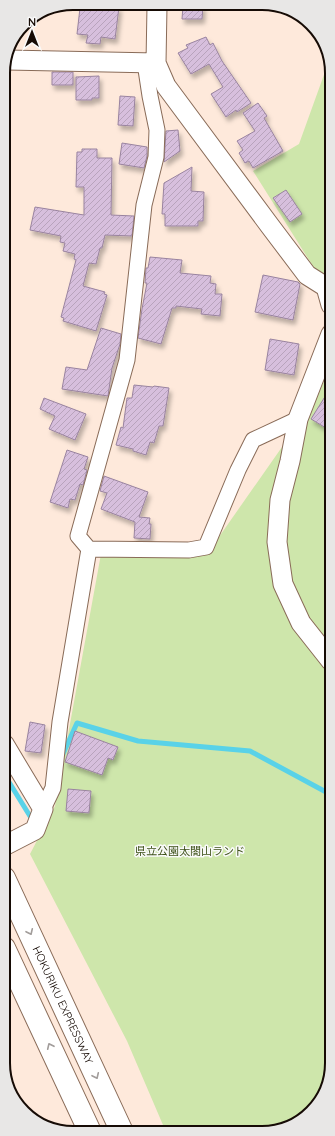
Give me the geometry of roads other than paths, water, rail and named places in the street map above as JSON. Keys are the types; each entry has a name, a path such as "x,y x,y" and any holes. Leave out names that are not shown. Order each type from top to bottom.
{"highway":[{"name":"HOKURIKU EXPRESSWAY","path":"10,890 119,1126"},
{"path":"10,961 87,1126"}],"street":[{"path":"157,10 150,63 150,96 157,130 156,157 144,205 127,360 78,536 89,549 189,550 206,547 238,470 253,440 298,419"},
{"path":"11,60 150,63"},
{"path":"150,63 307,274 325,286"},
{"path":"325,349 298,419 290,461 280,500 277,542 283,584 301,623 325,653"},
{"path":"10,843 35,830 53,788 60,722 89,549"},
{"path":"10,754 43,809"}],"waterway":[{"path":"62,756 77,723 138,741 250,751 325,791"},
{"path":"10,784 33,821"}],"park label":[{"name":"県立公園太閤山ランド","path":"190,851"}]}
